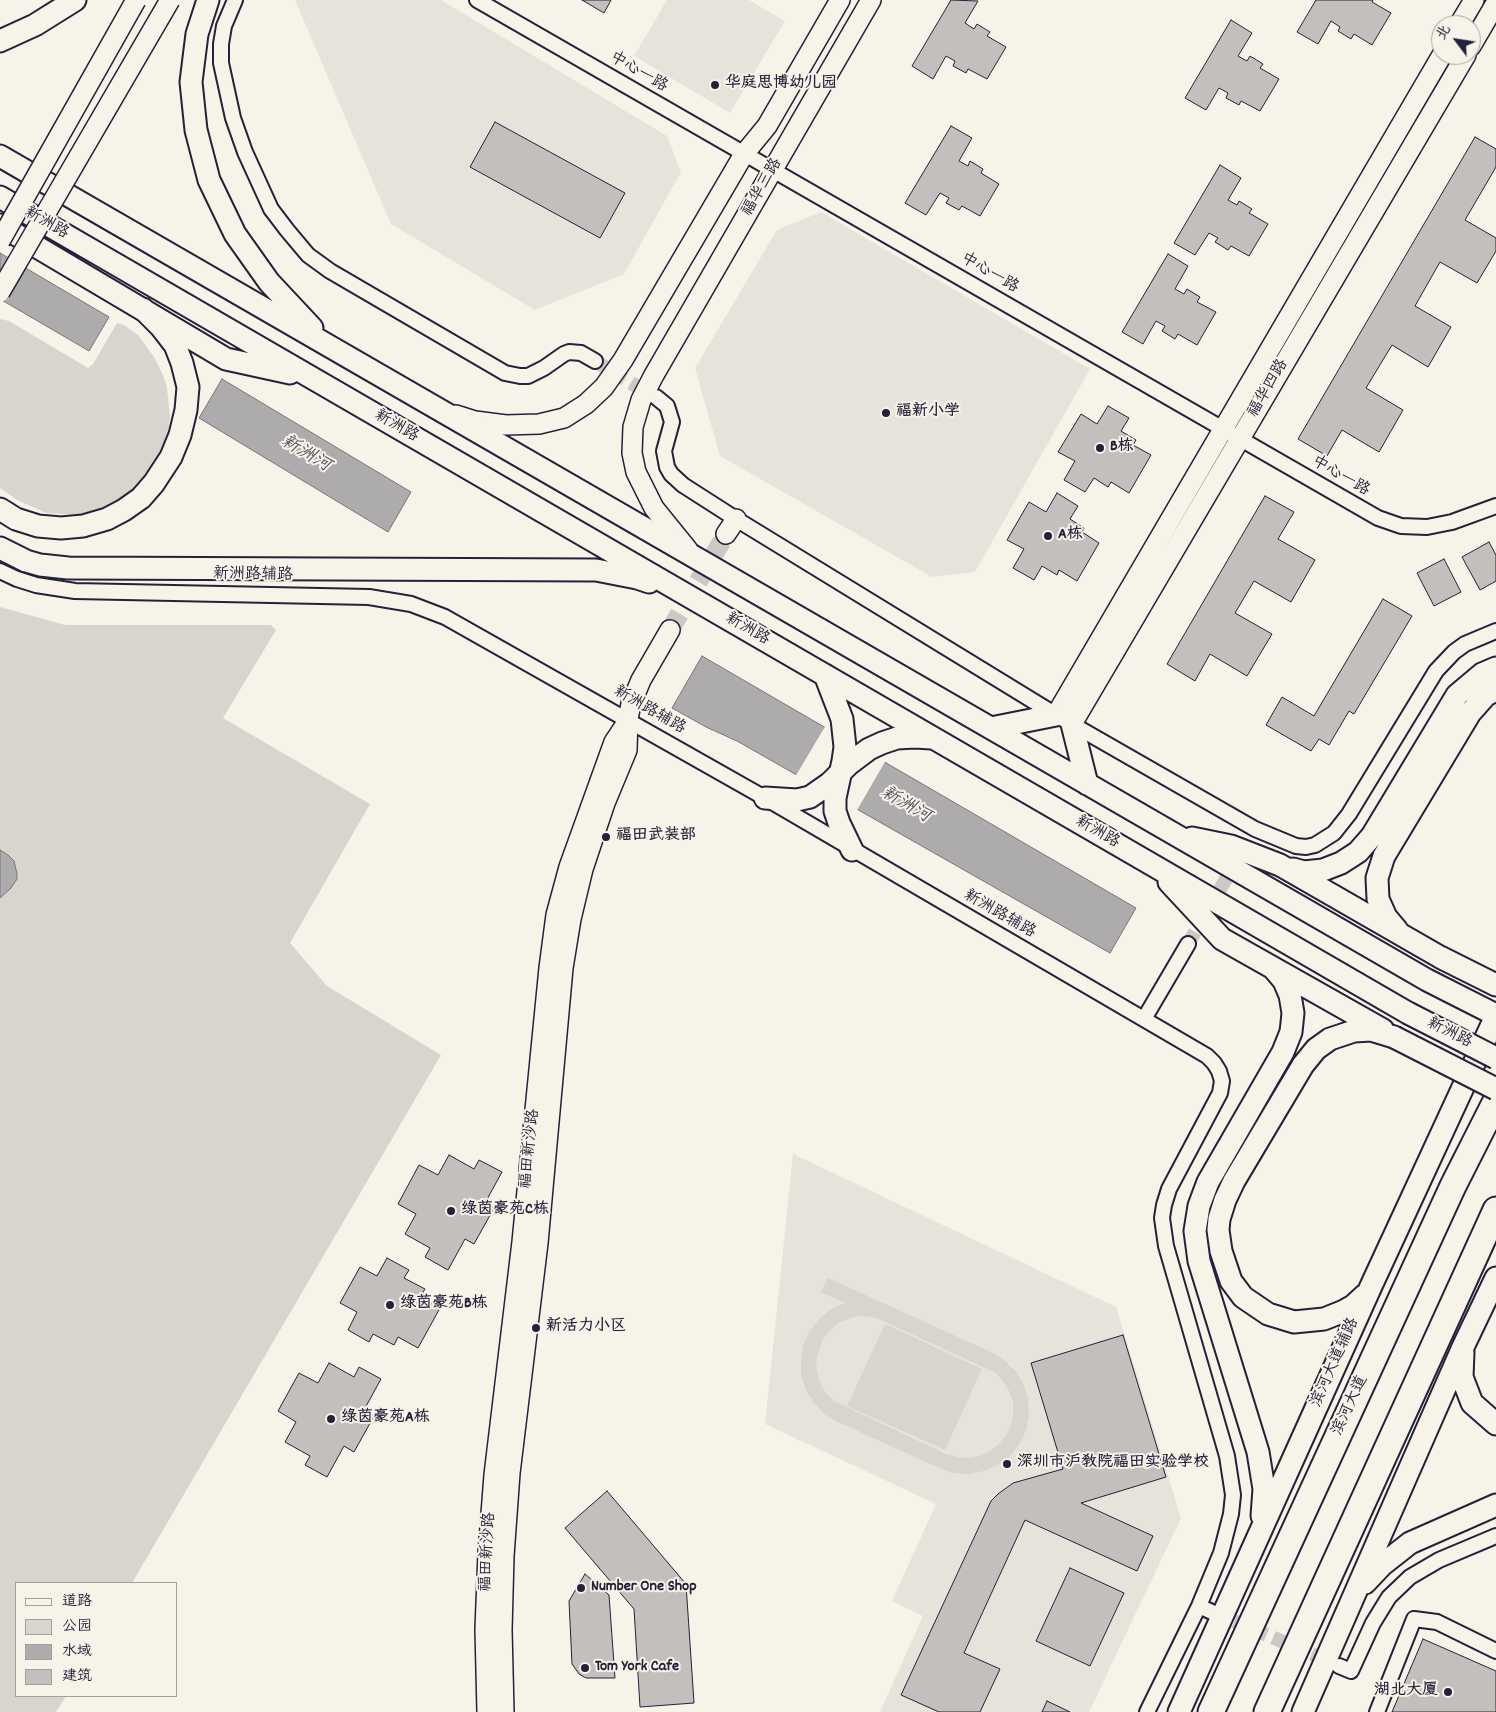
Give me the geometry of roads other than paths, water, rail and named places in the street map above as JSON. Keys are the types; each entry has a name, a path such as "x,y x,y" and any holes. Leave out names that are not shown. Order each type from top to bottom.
{"highway":[{"name":"滨河大道","path":"1211,1712 1449,1195 1496,1101"},
{"path":"1267,1712 1496,1210"}],"main road":[{"path":"0,41 35,25 74,0"},
{"path":"208,0 197,34 191,82 196,130 209,180 235,234 269,282 327,345"},
{"path":"0,156 1426,980 1496,1016"},
{"name":"新洲路","path":"0,197 1408,1013 1496,1058"},
{"path":"0,225 226,359 310,377"},
{"path":"0,509 16,519 38,526 61,528 83,526 107,519 124,510 141,498 154,484 171,456 180,435 186,410 188,387 175,345 143,309"},
{"path":"0,548 26,561 40,565 68,568 596,570 637,578 683,593"},
{"path":"1172,833 1231,846 1304,872 1323,870 1341,863 1358,852 1372,836 1457,695 1482,674 1496,668"},
{"path":"825,675 837,703 844,735 844,761 834,798 835,811 852,850"},
{"path":"1400,934 1386,916 1378,899 1377,878 1384,856 1470,713 1486,695 1496,690"},
{"path":"991,728 1064,719 1087,784"},
{"path":"765,798 797,800 810,797 830,783 849,764 869,749 897,738 915,736 934,738"},
{"path":"1280,865 1440,957 1496,985"},
{"path":"1154,866 1222,939 1394,1037 1496,1089"},
{"path":"1260,1531 1264,1508 1264,1489 1258,1452 1199,1261 1195,1231 1198,1206 1208,1182 1283,1052 1290,1032 1293,1013 1290,995 1284,981 1273,968"},
{"name":"滨河大道辅路","path":"1179,1712 1372,1284 1496,1016"},
{"path":"1372,1284 1354,1306 1335,1316 1294,1322 1268,1314 1243,1297 1231,1281 1219,1240 1219,1219 1224,1200 1234,1181 1303,1065 1316,1049 1330,1039 1354,1031 1371,1030 1394,1037"},
{"path":"1303,1712 1463,1347 1496,1278"},
{"path":"1463,1347 1462,1377 1472,1403 1496,1424"},
{"path":"1353,1599 1382,1564 1410,1542 1496,1505"}],"street":[{"path":"0,240 136,0"},
{"path":"0,292 170,0"},
{"path":"235,0 224,26 221,44 221,63 233,118 271,208 308,255 330,271 505,373 528,376 570,352 581,353 595,361"},
{"name":"中心一路","path":"476,0 1223,429 1348,503 1389,523 1414,527 1438,525 1496,506"},
{"name":"福华三路","path":"438,409 475,421 506,425 539,424 564,418 586,404 604,387 623,360 744,154 767,126 840,0"},
{"name":"福华三路","path":"694,557 670,530 654,508 636,472 632,453 633,427 641,400 871,0"},
{"path":"1465,15 1474,0"},
{"path":"1481,29 1496,3"},
{"name":"福华四路","path":"1064,719 1223,429 1436,65"},
{"name":"福华四路","path":"1064,719 1240,439 1460,65"},
{"path":"656,397 667,406 672,422 664,451 667,467 671,474 731,526 1064,719 1253,834 1296,846 1306,847 1315,845 1334,834 1349,814 1436,671 1454,652 1478,637 1496,631"},
{"name":"新洲路辅路","path":"0,571 36,585 75,590 349,595 392,599 411,604 453,621 628,719 1207,1056 1219,1072 1222,1081 1220,1092 1173,1181 1164,1205 1162,1218 1166,1246 1227,1456 1233,1495 1231,1514 1221,1554 1199,1606"},
{"name":"福田新沙路","path":"504,1712 502,1630 504,1556 510,1473 538,1243 563,968 571,919 583,869 605,803 627,750 628,719 631,704 636,690 670,630"},
{"name":"福田新沙路","path":"487,1712 486,1601 488,1554 493,1494 522,1242 548,968 556,916 569,867 614,742 628,719"},
{"path":"1144,1020 1188,944"},
{"path":"1339,1666 1351,1671 1373,1623 1389,1597 1410,1577 1439,1560 1496,1536"},
{"path":"1147,1712 1199,1606 1214,1613"},
{"path":"1378,1712 1414,1619 1437,1622 1496,1651"}],"water":[{"path":"0,253 109,317 89,351 0,299"},
{"name":"新洲河","path":"222,379 411,492 388,532 199,418"},
{"name":"新洲河","path":"702,656 1136,908 1110,953 737,741 706,727 672,708"},
{"path":"0,850 14,861 17,879 11,888 0,898"}],"tunnel":[{"path":"595,361 653,396"},
{"path":"670,630 726,534"},
{"path":"1188,944 1250,838"},
{"path":"1215,1613 1333,1663"}],"place":[{"name":"华庭思博幼儿园","path":"715,85"},
{"name":"福新小学","path":"886,413"},
{"name":"B栋","path":"1100,448"},
{"name":"A栋","path":"1048,536"},
{"name":"福田武装部","path":"606,837"},
{"name":"绿茵豪苑C栋","path":"451,1211"},
{"name":"绿茵豪苑B栋","path":"390,1305"},
{"name":"新活力小区","path":"536,1328"},
{"name":"绿茵豪苑A栋","path":"331,1419"},
{"name":"深圳市沪教院福田实验学校","path":"1007,1464"},
{"name":"Number One Shop","path":"581,1588"},
{"name":"Tom York Cafe","path":"585,1668"},
{"name":"湖北大厦","path":"1448,1692"}]}
